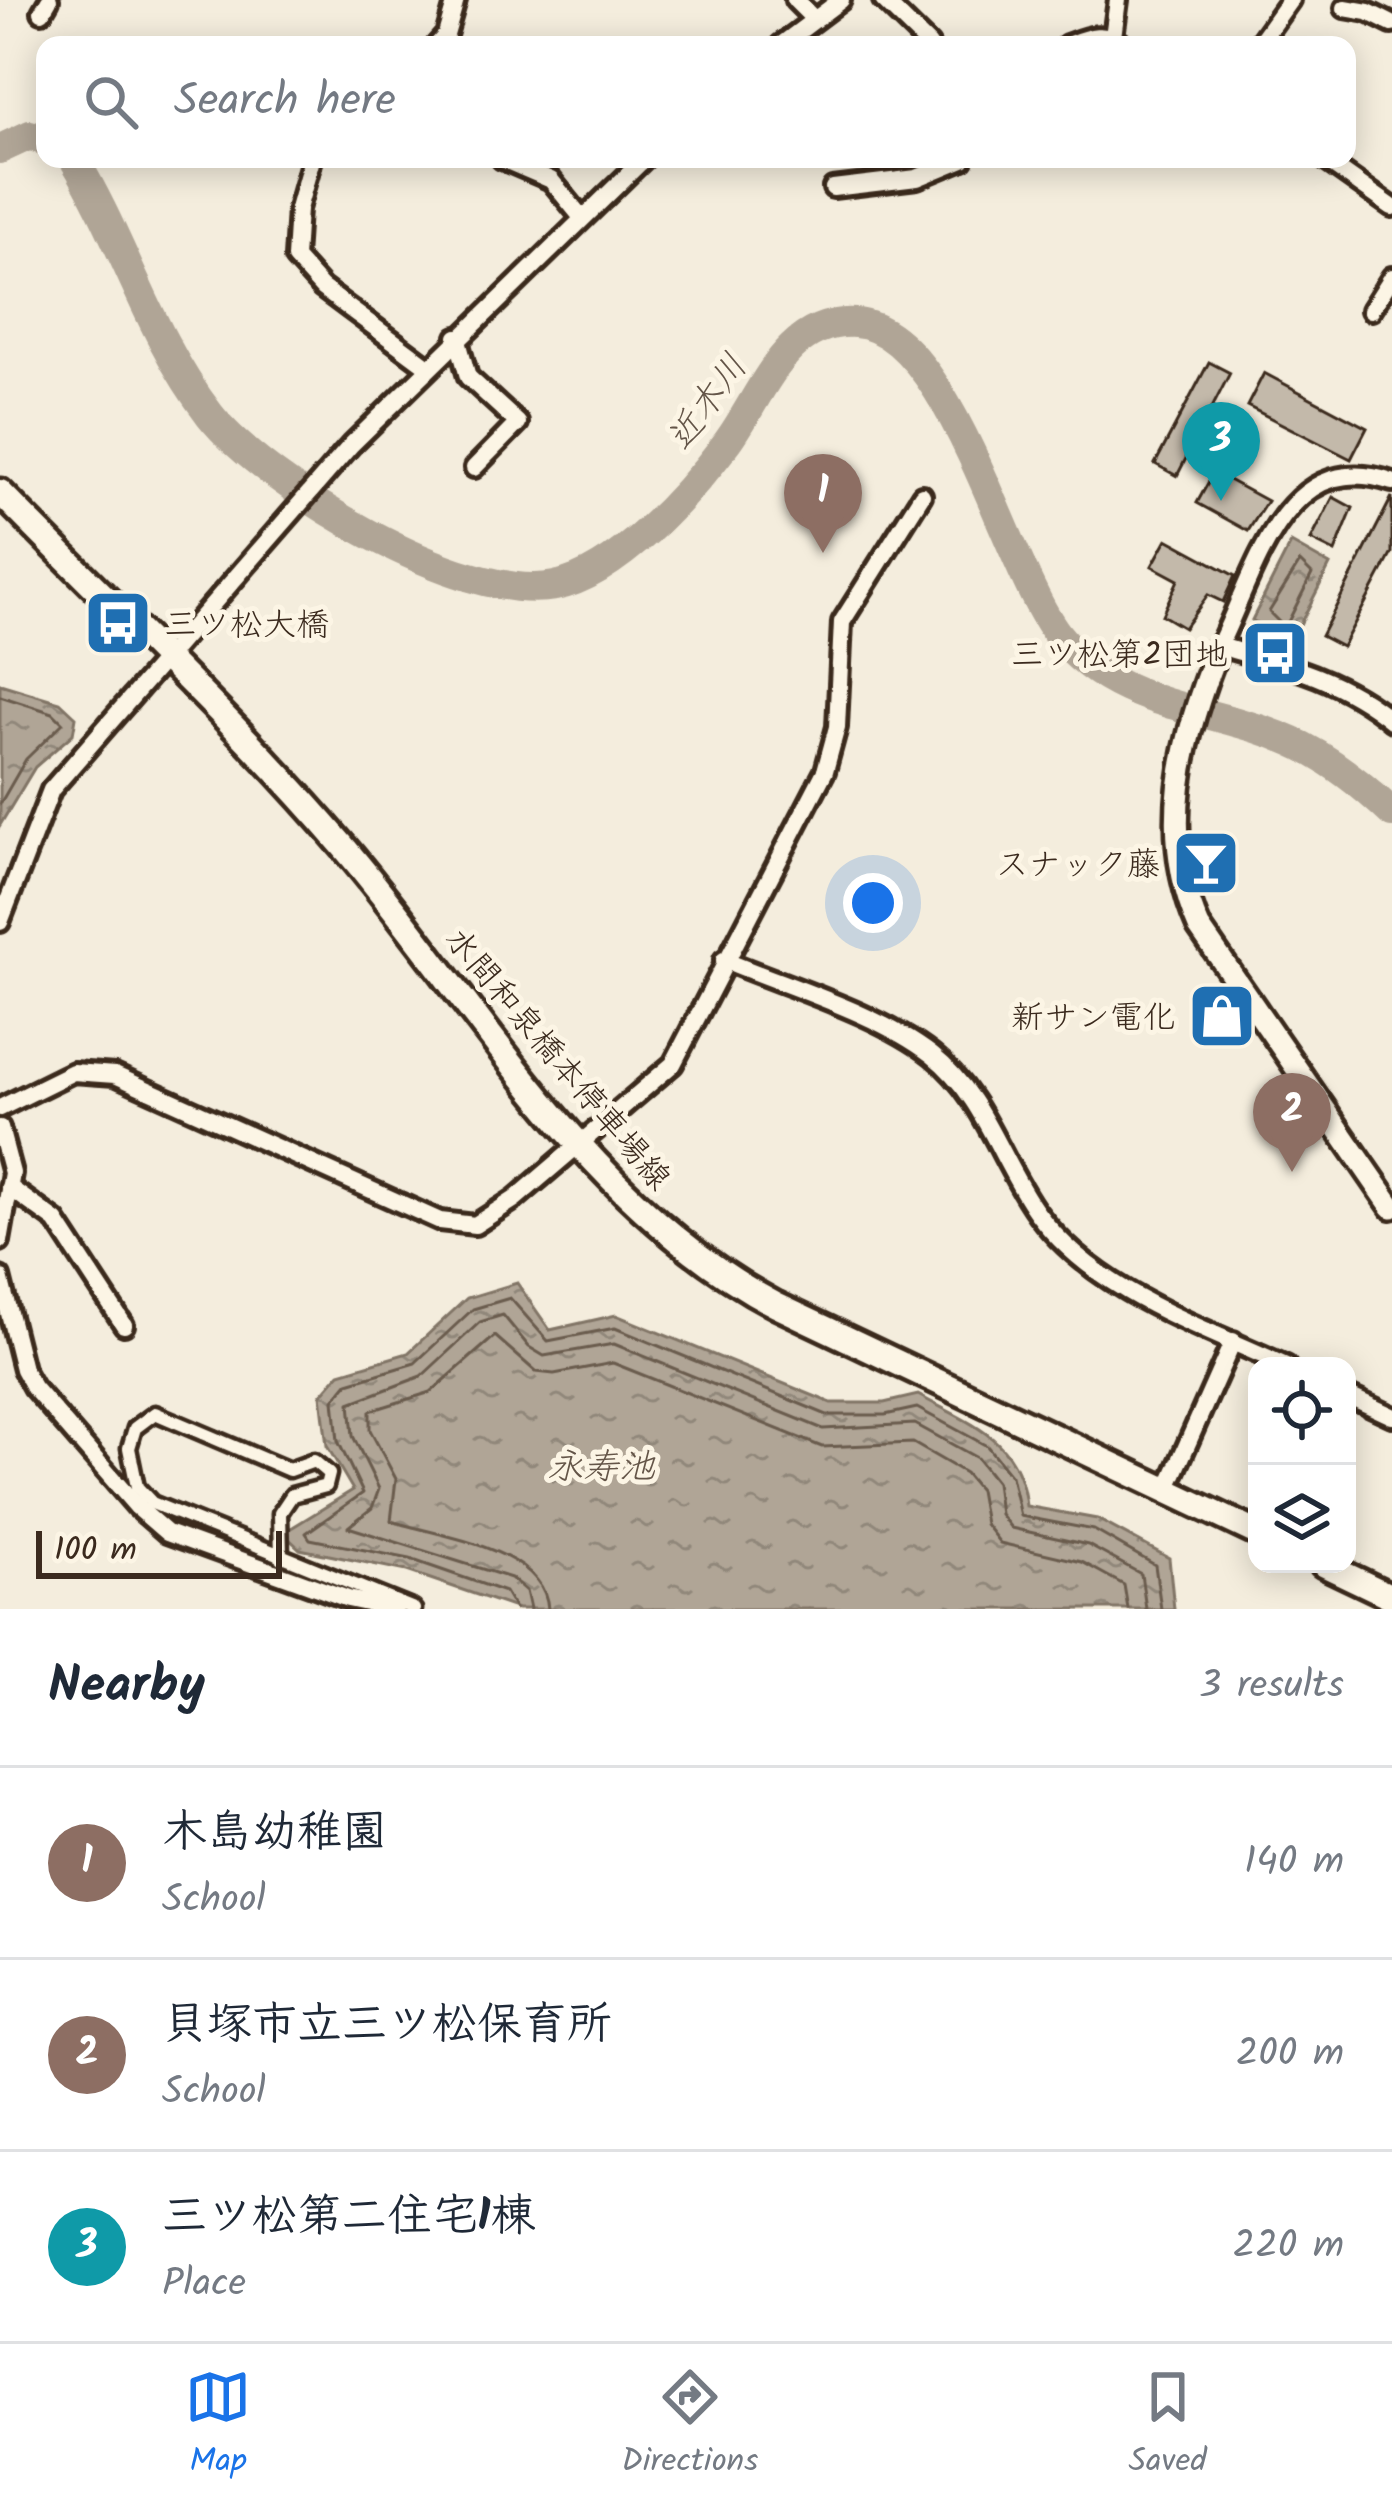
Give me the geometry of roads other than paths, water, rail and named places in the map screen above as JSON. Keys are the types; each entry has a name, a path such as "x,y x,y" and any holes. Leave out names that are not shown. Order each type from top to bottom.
{"main road":[{"name":"水間和泉橋本停車場線","path":"0,491 334,836 579,1145 654,1223 755,1294 1248,1529"},
{"path":"1343,1573 1392,1595"}],"street":[{"path":"441,36 456,0"},
{"path":"795,0 814,20"},
{"path":"793,36 842,0"},
{"path":"883,0 920,36"},
{"path":"1118,0 1119,36"},
{"path":"1264,36 1290,0"},
{"path":"1346,8 1368,11 1392,25"},
{"path":"309,168 298,209 295,259 322,288 427,366"},
{"path":"523,168 551,180 582,218"},
{"path":"0,922 51,790 352,445 427,366 635,168"},
{"path":"833,188 917,178 941,168"},
{"path":"1337,168 1392,207"},
{"path":"1371,310 1392,277"},
{"path":"457,337 468,376 518,423 474,468"},
{"path":"1392,482 1370,474 1338,478 1297,496 1270,535 1215,656 1180,778 1175,846 1181,885 1199,927 1392,1207"},
{"path":"1,1103 73,1072 115,1075 414,1212 475,1225 673,1064 825,771 837,727 842,622 922,495"},
{"path":"1215,656 1311,672 1351,690 1392,721"},
{"path":"724,960 908,1038 935,1057 966,1088 1038,1214 1057,1235 1109,1280 1267,1357"},
{"path":"0,1128 11,1160 0,1241"},
{"path":"10,1187 56,1222 124,1325"},
{"path":"0,1277 12,1334 33,1387 152,1520 196,1547 394,1609"},
{"path":"1167,1490 1233,1341"},
{"path":"1356,1399 1392,1416"},
{"path":"292,1495 326,1486 329,1474 314,1461 290,1470 155,1413 135,1428 128,1448 137,1487 152,1503 414,1609"},
{"path":"281,1558 280,1513 292,1495 290,1470"}],"water":[{"path":"1291,543 1330,565 1290,644 1252,620"},
{"path":"0,684 60,702 76,717 73,734 35,767 0,825"},
{"name":"永寿池","path":"517,1283 550,1330 616,1315 831,1403 884,1403 918,1395 974,1425 1003,1449 1022,1483 1026,1506 1097,1519 1169,1558 1174,1609 518,1609 407,1571 300,1549 283,1533 353,1490 327,1446 321,1395 340,1373 408,1353 467,1298"}],"waterway":[{"name":"近木川","path":"0,149 30,135 36,137"},
{"name":"近木川","path":"79,168 170,353 210,415 237,443 275,474 369,534 420,559 516,587 555,586 579,578 627,549 692,485 726,444 777,364 810,334 830,325 855,323 889,335 919,364 947,406 1038,602 1058,635 1083,660 1141,694 1302,746 1349,776 1392,813"}],"place":[{"name":"三ツ松第二住宅1棟","path":"1221,501"},
{"name":"木島幼稚園","path":"823,553"},
{"name":"三ツ松大橋","path":"118,623"},
{"name":"三ツ松第2団地","path":"1275,653"},
{"name":"スナック藤","path":"1206,863"},
{"name":"新サン電化","path":"1222,1016"},
{"name":"貝塚市立三ツ松保育所","path":"1292,1172"}]}
